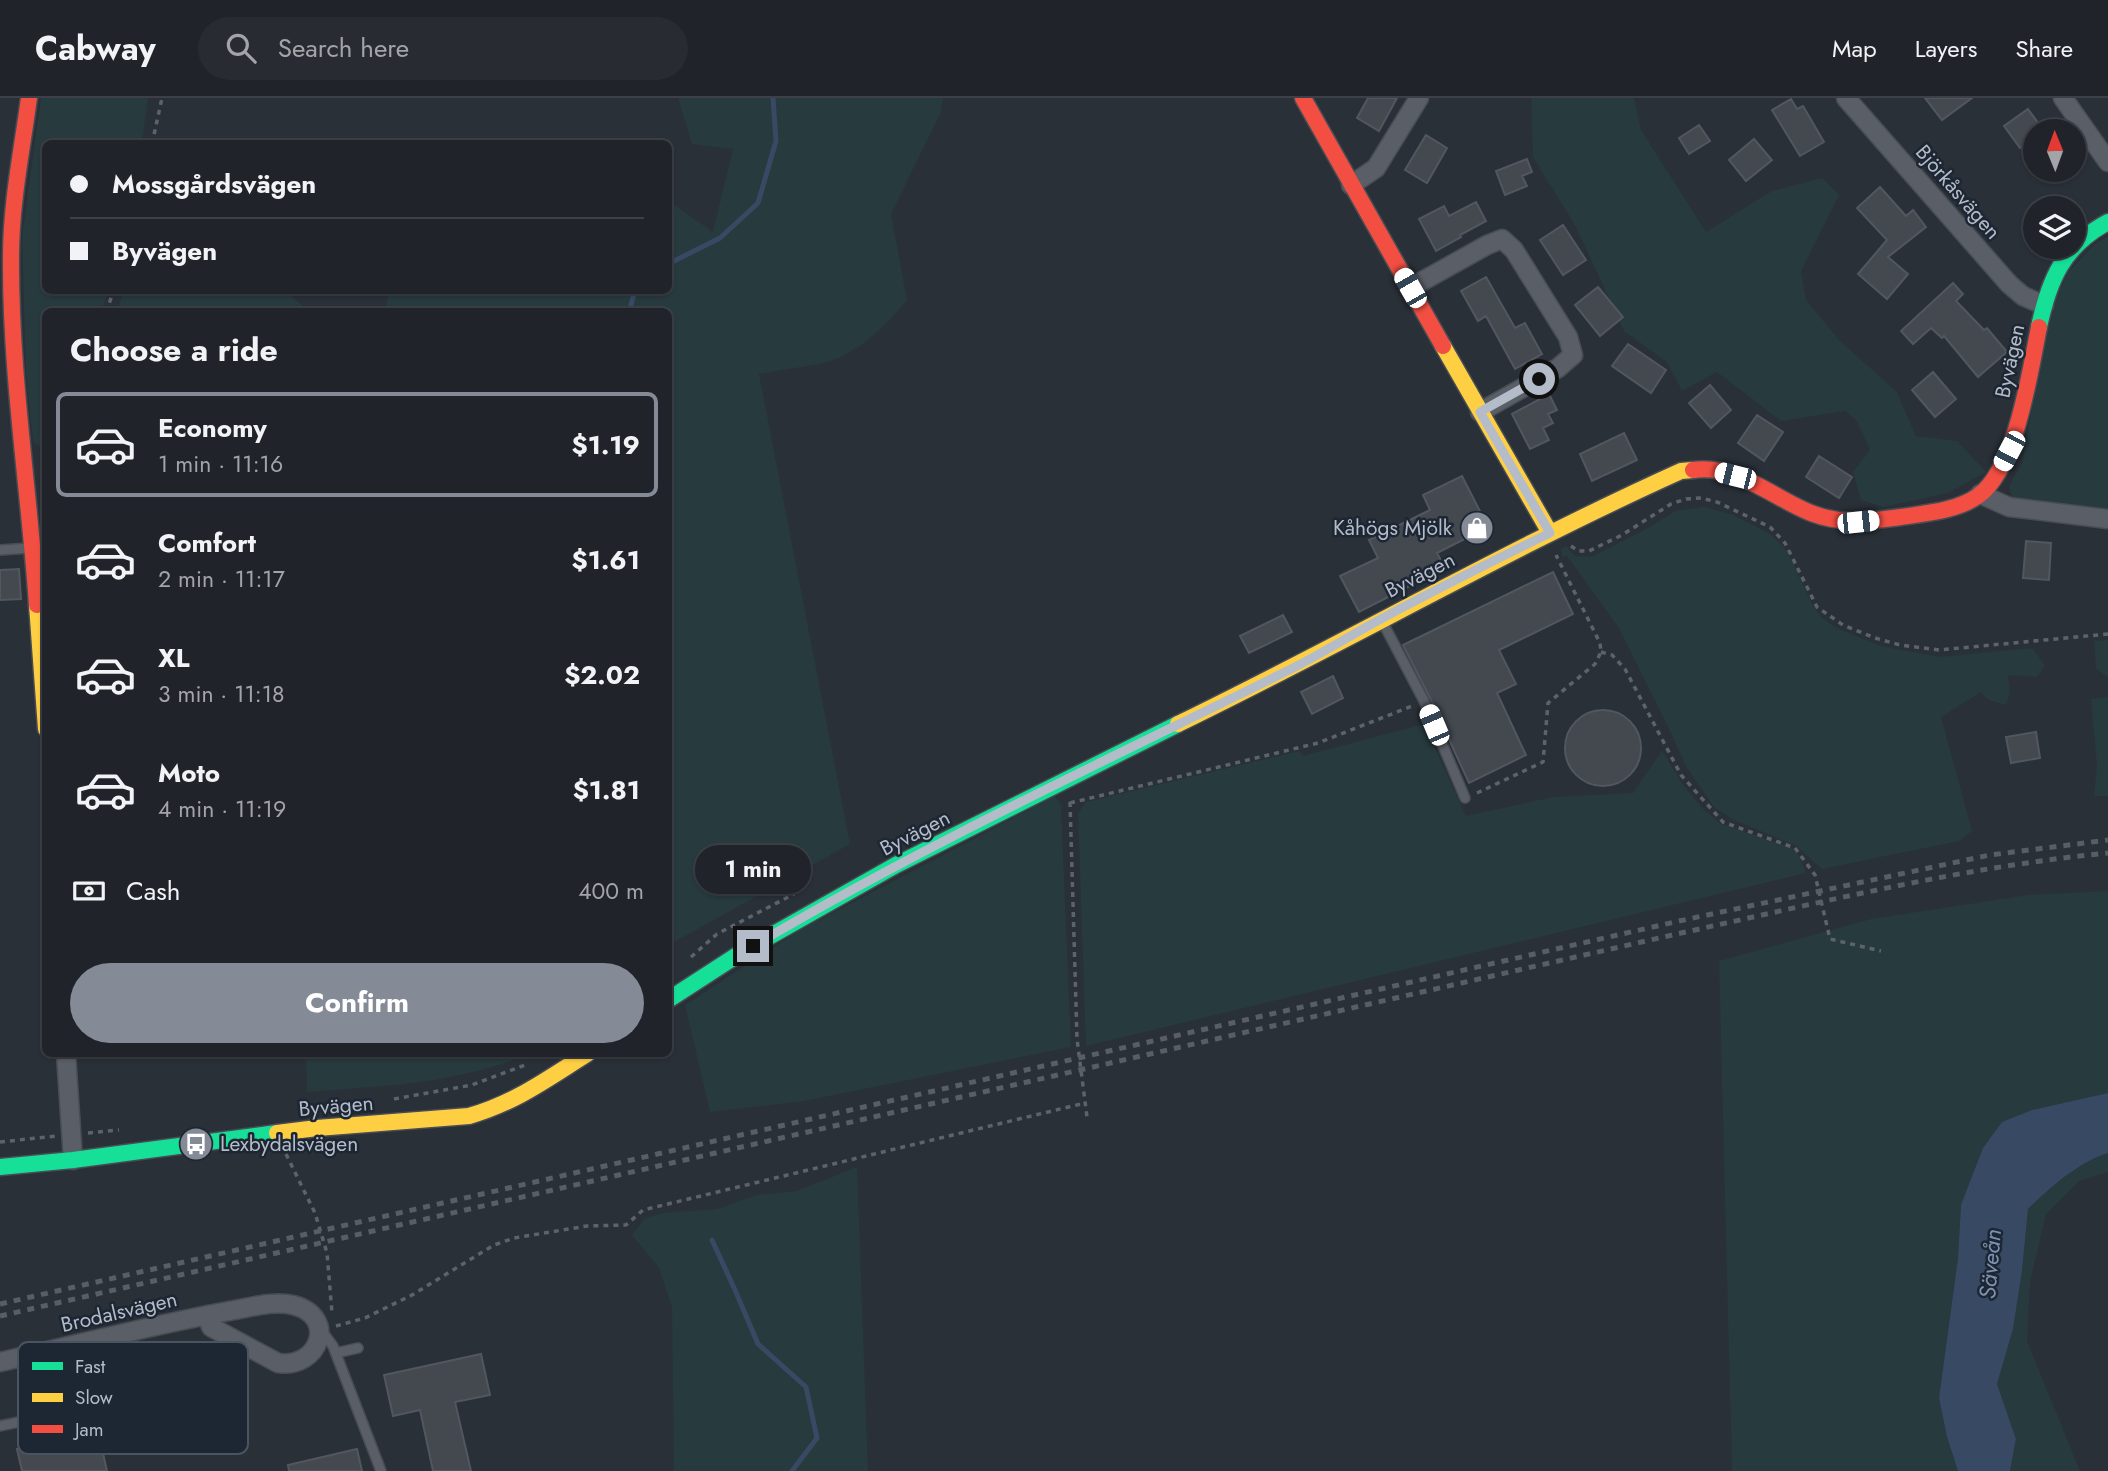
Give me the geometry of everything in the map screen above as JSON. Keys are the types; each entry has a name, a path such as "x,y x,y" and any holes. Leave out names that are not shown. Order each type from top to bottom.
{"street":[{"path":"29,98 11,253 12,321 9,365 33,547 42,673"},
{"path":"1303,98 1480,412 1556,530"},
{"path":"1350,185 1376,168 1419,98"},
{"name":"Björkåsvägen","path":"1846,98 2009,284 2023,296 2044,305"},
{"path":"2063,98 2108,162"},
{"name":"Byvägen","path":"672,997 732,957 835,898 1061,781 1294,667 1556,530 1681,471 1707,469 1735,476 1826,518 1858,522 1958,506 1980,494 1994,478 2009,451 2044,305 2054,275 2069,251 2099,226 2108,222"},
{"path":"1410,288 1502,239 1514,250 1568,337 1573,355 1558,368 1480,412"},
{"path":"1980,494 2009,507 2108,519"},
{"path":"66,1057 73,1160"},
{"name":"Byvägen","path":"0,1167 317,1128 469,1116 518,1098 582,1057"},
{"name":"Brodalsvägen","path":"90,1342 207,1315 270,1304 291,1304 306,1310 327,1328 314,1351 302,1361 278,1363 248,1348"},
{"name":"Brodalsvägen","path":"207,1315 211,1327 238,1342"},
{"name":"Brodalsvägen","path":"0,1362 18,1358"}],"lane":[{"path":"0,550 33,547"},
{"path":"1382,619 1424,701 1465,798"},
{"path":"327,1328 381,1471"},
{"path":"336,1353 358,1348"},
{"path":"0,1426 18,1422"}],"path":[{"path":"153,140 162,98"},
{"path":"1556,530 1578,551 1589,551 1622,535 1671,504 1701,498 1717,502 1770,527 1785,543 1817,607 1843,625 1875,638 1900,645 1939,650 2108,634"},
{"path":"1465,798 1543,762 1548,703 1595,664 1601,652 1600,643 1554,551 1556,530"},
{"path":"1601,652 1612,655 1625,668 1681,775 1724,822 1795,848 1815,874 1830,939 1881,951"},
{"path":"1070,803 1318,743 1424,701"},
{"path":"1061,781 1070,803 1076,1039 1087,1117"},
{"path":"689,959 726,928 801,891"},
{"path":"392,1099 472,1085 533,1062"},
{"path":"276,1133 315,1213 327,1253 327,1328 365,1318 412,1295 494,1245 514,1238 587,1226 626,1225 643,1210 1085,1103"},
{"path":"0,1142 125,1129"}],"green space":[{"path":"41,98 148,98 142,140 42,140 42,294 108,294 102,308 42,308 42,439 39,446 33,441 26,373 22,237"},
{"path":"678,98 943,98 941,112 891,214 907,300 868,340 845,355 819,364 759,374 850,844 672,943 672,308 386,308 388,294 672,294 672,203 713,232 733,149 692,144"},
{"path":"1531,98 1634,98 1641,130 1706,232 1772,191 1822,178 1839,195 1801,271 1806,300 1840,341 1897,392 1916,436 1957,441 1986,472 1948,493 1883,507 1861,500 1853,472 1870,450 1857,421 1845,411 1781,421 1717,372 1682,391 1667,362 1624,331 1575,225 1533,157"},
{"path":"2108,236 2108,514 2025,506 2012,498 2009,486 2022,463 2042,353 2056,299 2068,272 2081,259 2086,259 2086,253"},
{"path":"123,294 289,294 305,308 118,308"},
{"path":"1704,507 1733,515 1770,534 1787,551 1821,617 1837,628 1880,646 1940,657 2032,648 2045,665 2037,677 2008,675 2010,693 2006,705 1989,700 1981,692 1941,717 1972,831 1959,841 1822,869 1796,846 1734,820 1714,807 1686,766 1619,628 1567,556 1562,557 1561,549 1566,546 1575,556 1591,557 1675,511"},
{"path":"2108,640 2108,677 2096,669 2094,641"},
{"path":"2108,697 2108,796 2094,796 2097,765 2091,699"},
{"path":"1424,724 1466,816 1553,797 1633,793 1662,751 1701,807 1721,824 1792,848 1799,856 1806,873 1086,1046 1078,813 1086,802 1299,751 1303,756"},
{"path":"1055,796 1061,805 1071,1047 804,1101 710,1112 685,1005 800,930"},
{"path":"2108,891 2108,1093 2032,1110 1961,1205 1958,1258 1939,1398 1958,1471 1732,1471 1719,961 1871,919 2028,895"},
{"path":"306,1057 520,1057 447,1078 307,1092"},
{"path":"2108,1153 2108,1172 2079,1181 2046,1214 2030,1282 2027,1341 2080,1471 2010,1471 2016,1439 1997,1384 2013,1329 2028,1209 2075,1169"},
{"path":"857,1167 868,1471 674,1471 672,1307 659,1268 632,1235 645,1218 664,1213 717,1209 757,1195 797,1191"}],"water":[{"name":"Säveån","path":"2108,1093 2108,1153 2075,1169 2028,1209 2013,1329 1997,1384 2016,1439 2010,1471 1958,1471 1939,1398 1958,1258 1961,1205 1983,1148 2002,1122 2032,1110"}],"building":[{"path":"1368,98 1397,98 1379,131 1357,118"},
{"path":"1925,98 1972,98 1942,120"},
{"path":"1791,99 1797,109 1803,106 1824,142 1800,156 1772,110"},
{"path":"2028,109 2035,119 2023,119 2023,146 2020,148 2004,126"},
{"path":"1699,125 1710,141 1689,154 1679,138"},
{"path":"1426,135 1447,148 1427,183 1405,170"},
{"path":"1754,139 1772,160 1746,181 1729,160"},
{"path":"1527,159 1532,172 1522,176 1527,186 1505,195 1496,171"},
{"path":"1880,187 1906,216 1913,210 1926,227 1888,257 1908,274 1887,299 1858,274 1887,240 1857,208"},
{"path":"1476,202 1486,221 1436,251 1419,219 1444,206 1449,216"},
{"path":"1563,225 1586,260 1563,275 1540,240"},
{"path":"1486,277 1515,328 1525,323 1542,354 1515,369 1486,316 1478,321 1461,291"},
{"path":"1953,283 1963,294 1956,301 1984,330 1987,328 2007,352 1978,377 1944,336 1942,338 1931,328 1913,344 1901,331"},
{"path":"1598,287 1623,317 1600,336 1575,305"},
{"path":"1628,344 1666,370 1651,393 1612,366"},
{"path":"1933,372 1956,399 1935,417 1912,390"},
{"path":"1710,385 1731,410 1711,428 1689,403"},
{"path":"1549,394 1557,410 1548,414 1553,423 1543,428 1549,440 1530,449 1512,414"},
{"path":"1757,415 1783,432 1764,461 1738,443"},
{"path":"1624,433 1637,460 1592,481 1580,454"},
{"path":"1819,456 1852,477 1839,498 1806,477"},
{"path":"1462,476 1488,527 1437,553 1445,568 1359,612 1340,576 1378,558 1369,540 1430,510 1423,495"},
{"path":"2026,541 2051,543 2049,580 2023,578"},
{"path":"19,569 21,599 0,600 0,570"},
{"path":"1553,572 1573,614 1499,650 1516,684 1497,693 1526,755 1469,783 1403,645"},
{"path":"1283,615 1292,632 1249,653 1240,636"},
{"path":"1333,676 1343,698 1312,714 1301,692"},
{"path":"1603,710 1618,713 1630,721 1638,733 1641,748 1638,763 1630,775 1618,783 1603,786 1588,783 1576,775 1568,763 1565,748 1568,733 1576,721 1588,713"},
{"path":"2036,732 2040,758 2011,763 2006,737"},
{"path":"481,1354 490,1395 455,1402 471,1471 433,1471 420,1410 393,1416 384,1375"},
{"path":"357,1449 362,1471 289,1471 288,1465"},
{"path":"18,1454 103,1454 107,1471 22,1471"}],"waterway":[{"path":"672,262 720,238 758,203 776,141 773,98"},
{"path":"630,308 634,294"},
{"path":"712,1240 758,1344 806,1387 817,1438 792,1471"}],"railway":[{"path":"0,1304 1679,921 1990,855 2108,840"},
{"path":"0,1316 1787,909 1947,876 2108,853"}],"traffic: fast":[{"path":"2039,327 2053,279 2060,266 2080,242 2108,222"},
{"path":"672,997 742,952 896,865 1178,724"},
{"path":"0,1167 277,1133"}],"traffic: slow":[{"path":"1443,346 1550,533"},
{"path":"1178,724 1554,531 1681,471 1693,470"},
{"path":"37,605 42,674"},
{"path":"277,1133 469,1116 516,1097 582,1057"}],"traffic: jam":[{"path":"29,98 17,177 11,256 17,387 37,605"},
{"path":"1303,98 1443,346"},
{"path":"1693,470 1725,472 1740,477 1797,507 1833,519 1878,520 1931,513 1960,505 1978,496 1991,483 2012,443 2026,393 2039,327"}],"place":[{"name":"Kåhögs Mjölk","path":"1477,528"},
{"name":"Lexbydalsvägen","path":"196,1144"}],"route":[{"path":"753,946 835,898 908,860 1061,781 1294,667 1550,533 1480,412 1539,379"}]}
